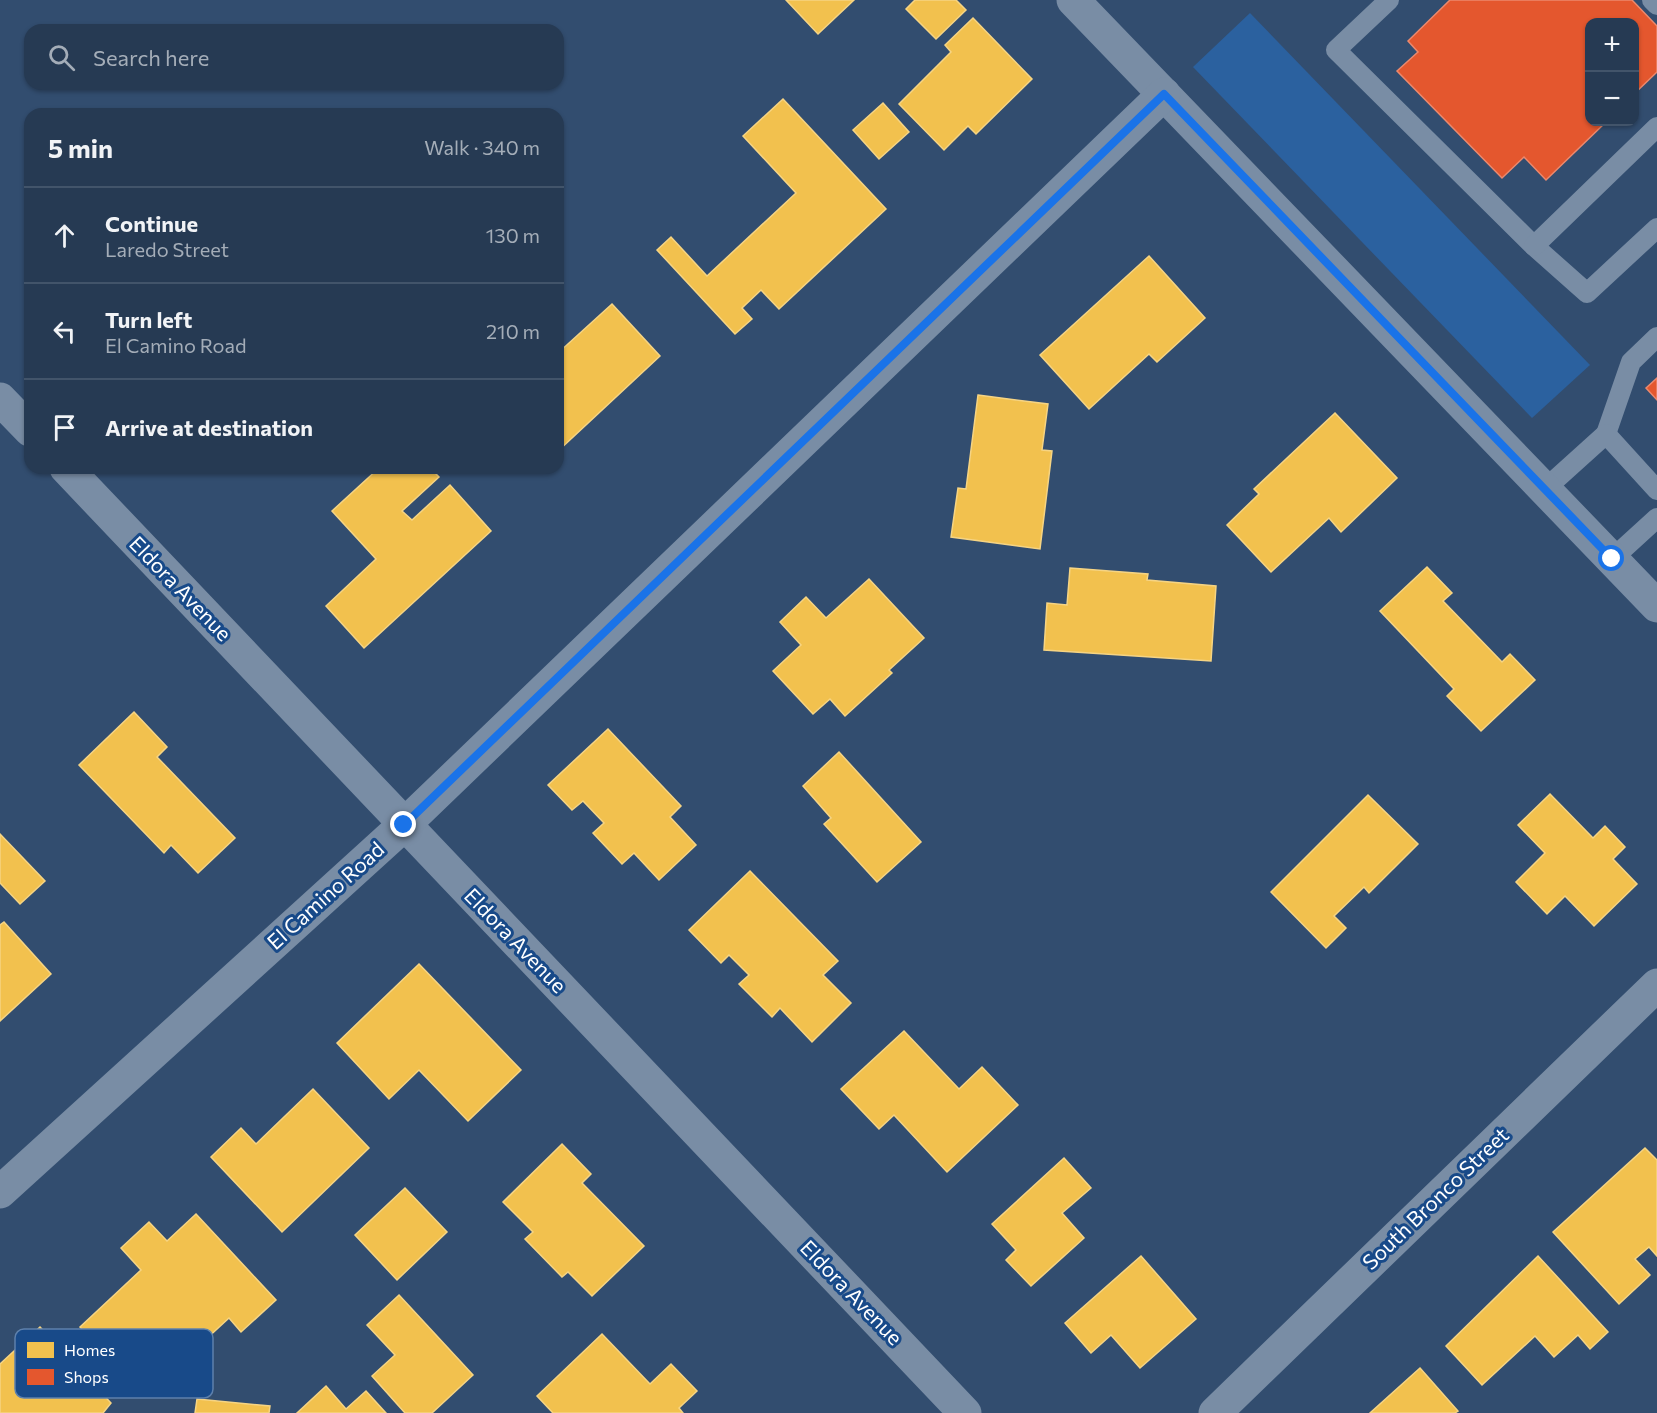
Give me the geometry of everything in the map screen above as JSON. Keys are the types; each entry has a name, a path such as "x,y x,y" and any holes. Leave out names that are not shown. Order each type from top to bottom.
{"street":[{"path":"1073,0 1657,606"},
{"name":"El Camino Road","path":"0,1192 404,825 1164,94"},
{"path":"0,399 24,424"},
{"name":"Eldora Avenue","path":"72,474 966,1413"},
{"name":"South Bronco Street","path":"1215,1413 1657,985"}],"lane":[{"path":"1389,0 1336,50 1534,246 1587,293 1657,228"},
{"path":"1652,0 1657,5"},
{"path":"1534,246 1657,127"},
{"path":"1545,489 1606,434 1631,362 1657,338"},
{"path":"1606,434 1657,490"},
{"path":"1612,559 1657,518"}],"shaded area":[{"path":"1250,13 1590,365 1532,418 1193,67"}],"building: Homes":[{"path":"786,0 854,0 818,34"},
{"path":"915,0 956,0 966,10 936,39 906,9"},
{"path":"973,18 1032,79 976,134 968,126 944,150 899,104 951,52 945,45"},
{"path":"783,99 886,209 779,309 761,290 742,308 752,319 735,334 657,250 671,237 707,276 796,193 743,136"},
{"path":"883,103 909,132 879,159 853,130"},
{"path":"1149,256 1205,318 1157,362 1149,354 1089,409 1040,355"},
{"path":"612,304 660,356 564,445 564,348"},
{"path":"978,395 1048,404 1042,450 1052,451 1040,549 951,537 958,488 966,489"},
{"path":"1335,413 1397,478 1341,532 1329,518 1271,572 1227,525 1259,494 1254,489"},
{"path":"372,474 436,474 439,477 402,511 412,520 450,485 491,531 364,648 326,606 376,559 332,511"},
{"path":"1427,567 1452,593 1443,601 1502,662 1510,654 1535,680 1481,731 1447,696 1454,689 1380,611"},
{"path":"1070,568 1148,574 1147,580 1216,586 1211,661 1044,650 1047,603 1067,605"},
{"path":"869,579 924,638 889,670 892,673 845,716 830,699 813,714 773,671 801,645 780,622 806,597 826,618"},
{"path":"134,712 167,747 157,757 235,838 198,873 171,845 164,853 79,765"},
{"path":"608,729 681,806 670,817 696,845 659,880 634,853 622,864 593,833 604,823 583,801 572,810 548,785"},
{"path":"839,752 921,842 877,882 824,824 831,818 803,786"},
{"path":"1550,794 1593,838 1605,826 1625,847 1613,859 1637,884 1594,926 1565,896 1547,914 1516,882 1545,853 1518,825"},
{"path":"1368,795 1418,844 1369,893 1364,887 1334,916 1346,928 1326,948 1271,892"},
{"path":"0,834 45,881 20,904 0,883"},
{"path":"750,871 838,961 823,975 851,1003 812,1042 780,1008 772,1017 739,984 749,975 729,955 721,963 689,930"},
{"path":"4,922 51,974 0,1021 0,925"},
{"path":"419,964 521,1070 468,1121 419,1070 389,1099 337,1043"},
{"path":"904,1031 959,1089 982,1067 1018,1105 947,1172 894,1115 879,1129 841,1089"},
{"path":"313,1089 369,1148 282,1232 211,1157 241,1128 256,1144"},
{"path":"562,1144 591,1174 582,1183 644,1246 592,1296 568,1272 562,1277 525,1239 533,1232 503,1202"},
{"path":"1645,1148 1657,1160 1657,1256 1649,1247 1635,1259 1650,1275 1619,1304 1553,1232"},
{"path":"1064,1158 1091,1188 1062,1213 1084,1238 1031,1286 1006,1260 1016,1250 992,1224"},
{"path":"405,1188 447,1232 397,1280 355,1235"},
{"path":"196,1214 276,1300 241,1332 229,1318 213,1333 213,1329 82,1329 80,1327 141,1270 121,1248 149,1222 167,1241"},
{"path":"1141,1256 1196,1319 1140,1368 1111,1335 1091,1353 1065,1323"},
{"path":"1538,1256 1608,1332 1590,1349 1578,1335 1554,1357 1535,1336 1482,1385 1446,1346"},
{"path":"399,1295 473,1375 432,1413 405,1413 372,1376 395,1355 367,1325"},
{"path":"602,1334 650,1384 671,1364 697,1391 679,1408 683,1413 553,1413 537,1396"},
{"path":"15,1350 15,1398 106,1398 111,1403 103,1413 0,1413 0,1364"},
{"path":"1420,1368 1458,1411 1455,1413 1370,1413"},
{"path":"326,1386 346,1409 366,1391 386,1413 297,1413"},
{"path":"197,1399 270,1406 269,1413 195,1413"}],"building: Shops":[{"path":"1450,0 1632,0 1657,26 1657,72 1639,89 1639,18 1585,18 1585,126 1602,126 1546,180 1524,157 1502,178 1397,71 1418,52 1408,41"},
{"path":"1657,378 1657,400 1646,388"}],"route":[{"path":"404,825 1164,94 1612,559"}]}
